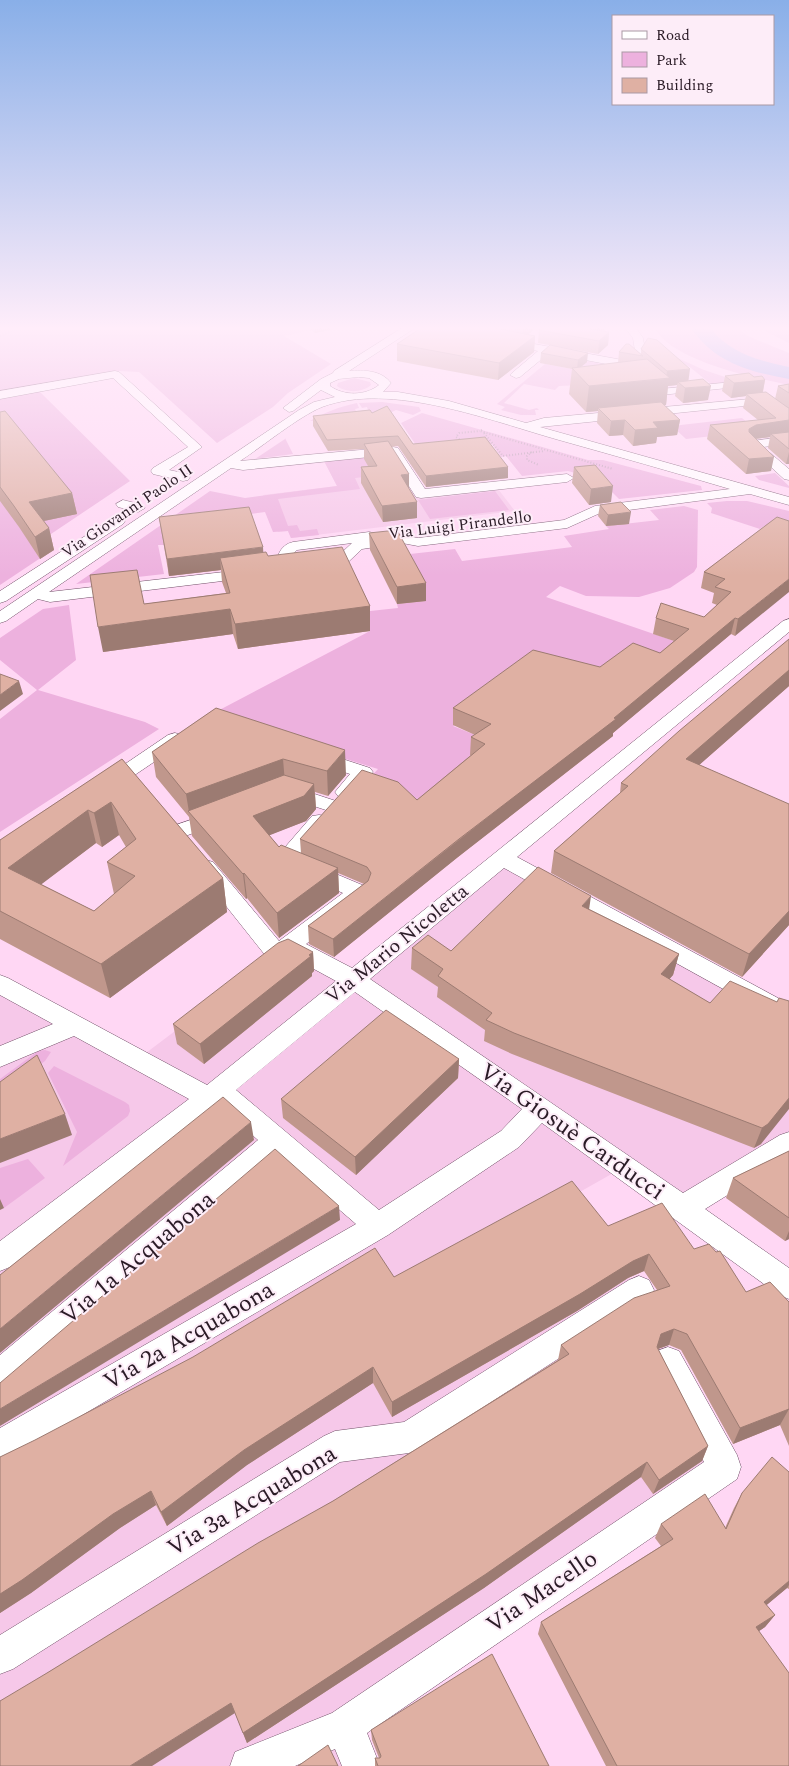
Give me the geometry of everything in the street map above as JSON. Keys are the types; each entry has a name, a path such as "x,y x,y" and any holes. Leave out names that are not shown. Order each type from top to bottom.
{"street":[{"path":"156,410 196,446 158,470 183,477"},
{"name":"Via Giovanni Paolo II","path":"168,488 285,410"},
{"name":"Via Giovanni Paolo II","path":"0,618 308,410"},
{"path":"468,410 789,501"},
{"path":"526,427 544,422 656,410"},
{"path":"789,440 753,445 789,476"},
{"path":"228,463 243,466 393,451 421,494 567,478"},
{"name":"Via Luigi Pirandello","path":"282,570 288,549 300,545 752,490"},
{"name":"Via Giovanni Paolo II","path":"0,598 69,546 141,505 123,504"},
{"name":"Via Luigi Pirandello","path":"36,594 50,597 340,562 358,545 402,539 418,542 567,524 595,510"},
{"path":"201,580 205,596"},
{"name":"Via Mario Nicoletta","path":"0,1258 213,1094 789,624"},
{"path":"95,794 132,780 190,729"},
{"path":"232,812 181,837 277,954 359,892 284,860 363,772 297,750"},
{"path":"268,798 286,791 332,806"},
{"path":"502,858 789,1015"},
{"name":"Via Giosuè Carducci","path":"290,945 354,980 682,1208 789,1285"},
{"path":"0,984 76,1026 213,1094 277,1140 378,1226"},
{"path":"0,1058 76,1026"},
{"name":"Via 2a Acquabona","path":"0,1446 378,1226 510,1139 539,1109"},
{"name":"Via 1a Acquabona","path":"0,1375 277,1140"},
{"path":"682,1208 789,1143"},
{"name":"Via 3a Acquabona","path":"0,1656 335,1447 409,1437 639,1290"},
{"name":"Via Macello","path":"248,1766 345,1726 725,1467 668,1362"},
{"path":"345,1726 361,1766"}],"path":[{"path":"466,442 458,440 457,434 467,430 482,431 613,469"},
{"path":"482,431 504,456 547,450"},
{"path":"485,440 488,437"},
{"path":"532,452 527,456 527,460 542,466"},
{"path":"561,454 564,459"}],"shaded area":[{"path":"324,461 400,473 415,496 498,489 515,511 291,538 288,531 278,532 263,495 337,486"},
{"path":"502,858 789,1015 789,1143 682,1208 624,1167 569,1198 639,1290 668,1362 725,1467 345,1726 361,1766 0,1766 0,984 138,1059 277,954 354,979"}],"green space":[{"path":"0,410 59,410 130,481 45,538 54,549 0,585"},
{"path":"181,410 268,410 217,443"},
{"path":"331,410 395,410 390,413 310,421"},
{"path":"397,410 421,410 413,415"},
{"path":"503,410 535,410 536,415 521,415"},
{"path":"422,413 588,460 603,460 701,486 702,490 619,499 600,480 568,471 522,476 506,456 501,457 492,444 420,451 401,423"},
{"path":"742,418 758,431 686,439 672,426"},
{"path":"285,439 293,454 255,459"},
{"path":"389,454 400,473 355,478 360,489 278,499 288,526 297,525 300,531 317,529 319,535 291,538 288,531 273,532 265,512 162,526 164,545 158,545 164,574 76,584 210,491 245,498 337,486 324,461"},
{"path":"775,473 789,488 759,480 755,476"},
{"path":"495,491 509,510 430,519 418,500"},
{"path":"747,501 789,511 789,530 785,533 764,526 760,529 711,513 712,508 707,503"},
{"path":"684,506 698,510 697,567 694,572 670,588 639,597 586,596 560,586 546,597 686,645 453,726 490,741 484,761 432,805 361,787 378,769 208,716 370,631 361,612 398,608 397,604 425,601 401,555 455,549 462,561 572,547 564,536 609,529 606,526 659,520 650,510"},
{"path":"69,605 76,660 38,690 145,722 159,729 0,832 0,719 37,690 0,660 0,638 43,609"},
{"path":"45,1050 51,1052 45,1061 0,1095 0,1079 38,1051"},
{"path":"54,1066 125,1102 129,1105 130,1111 128,1116 63,1166 77,1132 48,1073"},
{"path":"28,1159 45,1178 4,1208 0,1204 0,1168"}],"building":[{"path":"366,410 370,410 372,413 378,410 390,410 413,444 485,437 508,467 426,476 398,436 327,440 313,416"},
{"path":"600,410 670,410 680,420 653,422 658,428 635,430 625,420 611,421"},
{"path":"767,410 789,410 789,420 756,425 749,429 749,432 774,457 749,459 710,425 776,418"},
{"path":"5,411 72,493 29,502 49,528 35,537 0,487 0,412"},
{"path":"789,432 789,449 771,434"},
{"path":"388,441 409,474 401,475 417,502 382,506 361,467 377,466 364,444"},
{"path":"595,465 613,486 591,489 574,467"},
{"path":"621,502 631,512 608,515 600,505"},
{"path":"249,507 263,547 167,559 159,517"},
{"path":"777,517 789,521 789,579 738,619 735,618 614,718 616,719 459,839 333,939 308,926 368,881 371,873 367,867 300,839 362,770 398,782 417,800 485,744 471,737 491,724 453,708 533,650 600,667 633,643 660,653 689,629 656,618 661,603 704,617 731,592 715,587 725,579 704,572"},
{"path":"397,530 426,583 397,587 369,533"},
{"path":"342,547 370,606 235,624 230,609 98,627 90,575 137,570 144,604 230,593 220,558 266,552 268,556"},
{"path":"789,639 789,670 686,759 789,804 789,911 749,954 554,851 628,786 621,783 679,731"},
{"path":"0,674 19,681 0,695"},
{"path":"216,708 345,750 327,771 283,759 186,794 152,752"},
{"path":"122,759 223,878 101,964 0,911 0,840","holes":["111,802 136,839 107,862 135,876 94,911 8,868 88,810 94,813"]},
{"path":"284,775 314,784 304,796 253,816 279,847 281,845 338,868 277,913 188,811"},
{"path":"538,867 591,896 582,906 679,954 661,974 710,1003 730,981 777,1002 779,998 789,1001 789,1098 768,1124 762,1128 514,1033 486,1020 492,1013 438,976 443,969 412,948 428,935 451,951"},
{"path":"288,939 313,952 309,955 311,956 200,1044 173,1024 278,943"},
{"path":"386,1010 459,1059 355,1157 281,1099"},
{"path":"37,1055 65,1114 0,1139 0,1082"},
{"path":"223,1097 251,1122 0,1329 0,1275"},
{"path":"275,1149 339,1206 0,1409 0,1383"},
{"path":"789,1151 789,1218 733,1178"},
{"path":"572,1181 608,1226 662,1203 694,1249 709,1244 716,1252 720,1251 746,1292 770,1282 789,1302 789,1409 740,1428 687,1334 674,1329 661,1334 657,1347 708,1446 659,1480 647,1462 486,1574 243,1733 231,1703 130,1766 0,1766 0,1701 258,1543 333,1501 569,1354 561,1345 634,1298 670,1286 649,1254 633,1261 580,1294 392,1402 373,1367 244,1450 161,1512 151,1491 113,1514 0,1594 0,1457 193,1357 375,1248 394,1277"},
{"path":"772,1457 789,1472 789,1581 764,1602 775,1615 756,1627 789,1673 789,1766 617,1766 541,1622 673,1539 661,1524 705,1494 726,1529 742,1493"},
{"path":"492,1654 549,1766 378,1766 375,1758 380,1758 381,1756 371,1730"},
{"path":"328,1745 338,1766 298,1766"}]}
